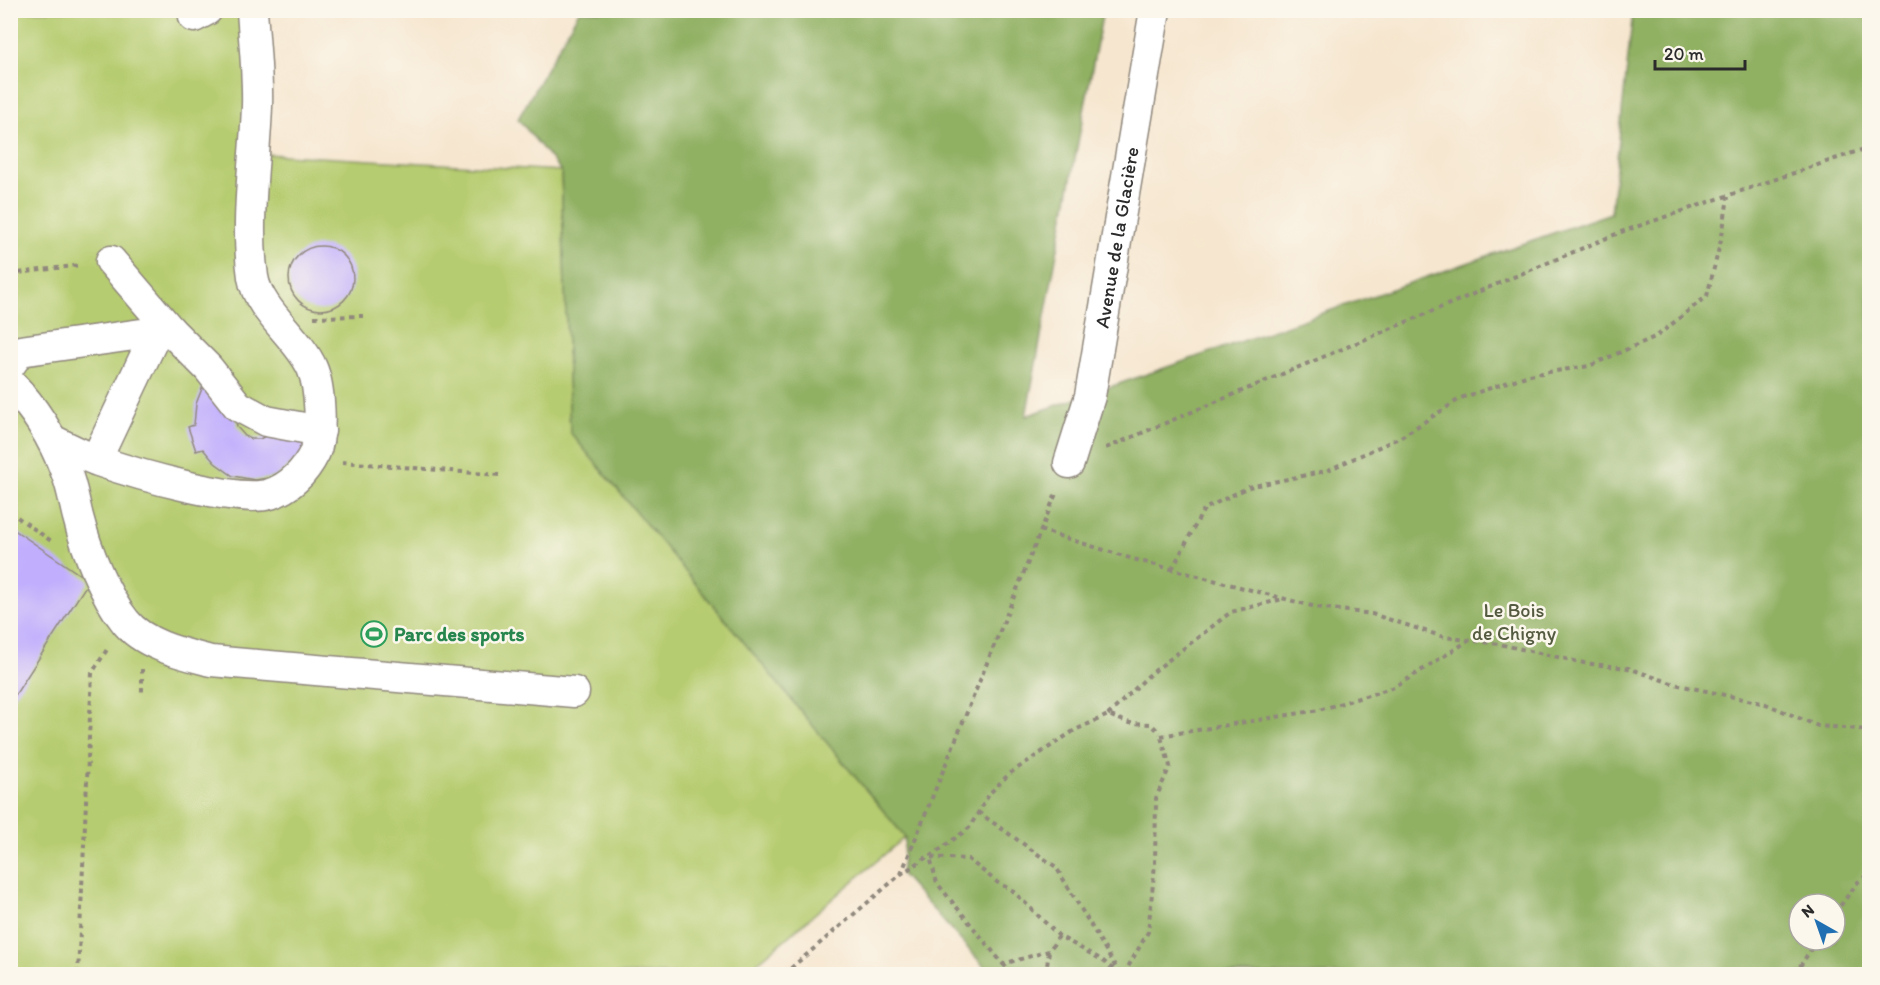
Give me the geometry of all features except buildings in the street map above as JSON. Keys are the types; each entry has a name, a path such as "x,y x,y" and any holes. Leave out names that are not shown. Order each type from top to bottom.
{"lane":[{"path":"52,440 96,460 226,495 269,495 291,484 308,467 312,459 318,446 321,417 312,369 266,305 254,281 252,271 249,241 257,103 252,10"},
{"name":"Avenue de la Glacière","path":"1069,463 1090,396 1155,10"},
{"path":"111,261 163,332 208,368 238,406 266,421 320,431"},
{"path":"10,365 20,351 163,332"},
{"path":"96,460 163,332"},
{"path":"10,383 28,401 52,440 67,474 84,541 125,622 170,651 211,661 574,692"}],"path":[{"path":"901,873 1069,463 1621,232 1869,147"},
{"path":"1172,569 1204,509 1249,487 1326,471 1401,437 1461,398 1529,375 1589,366 1657,336 1707,296 1722,236 1728,196"},
{"path":"10,274 111,261"},
{"path":"291,338 300,317 363,316"},
{"path":"312,459 499,475"},
{"path":"1040,530 1172,569 1316,607 1372,614 1444,637 1500,644 1584,663 1628,668 1674,684 1766,704 1818,726 1859,729 1869,732"},
{"path":"930,857 969,828 990,794 1009,774 1075,730 1108,716 1148,676 1232,612 1284,599"},
{"path":"78,975 92,673 125,622"},
{"path":"1160,734 1319,710 1395,687 1470,640"},
{"path":"1108,716 1130,723 1151,724 1160,734 1170,766 1156,798 1155,864 1148,932 1121,975"},
{"path":"978,812 1056,867 1121,975"},
{"path":"784,975 901,873 927,857 968,860 998,883 1012,890 1059,936 1102,960 1121,975"},
{"path":"930,857 937,883 1013,975"},
{"path":"1847,897 1858,882 1869,873"},
{"path":"1046,975 1049,951 1059,936"},
{"path":"1003,964 1049,951"},
{"path":"1795,975 1809,952"}],"green space":[{"name":"Parc des sports","path":"10,11 252,11 266,154 561,171 570,432 905,837 744,974 11,974"},
{"name":"Le Bois de Chigny","path":"579,11 1103,11 1026,416 1611,213 1633,11 1869,11 1869,974 991,974 901,874 905,837 570,432 561,171 518,119"}],"place":[{"name":"Parc des sports","path":"374,634"}]}
